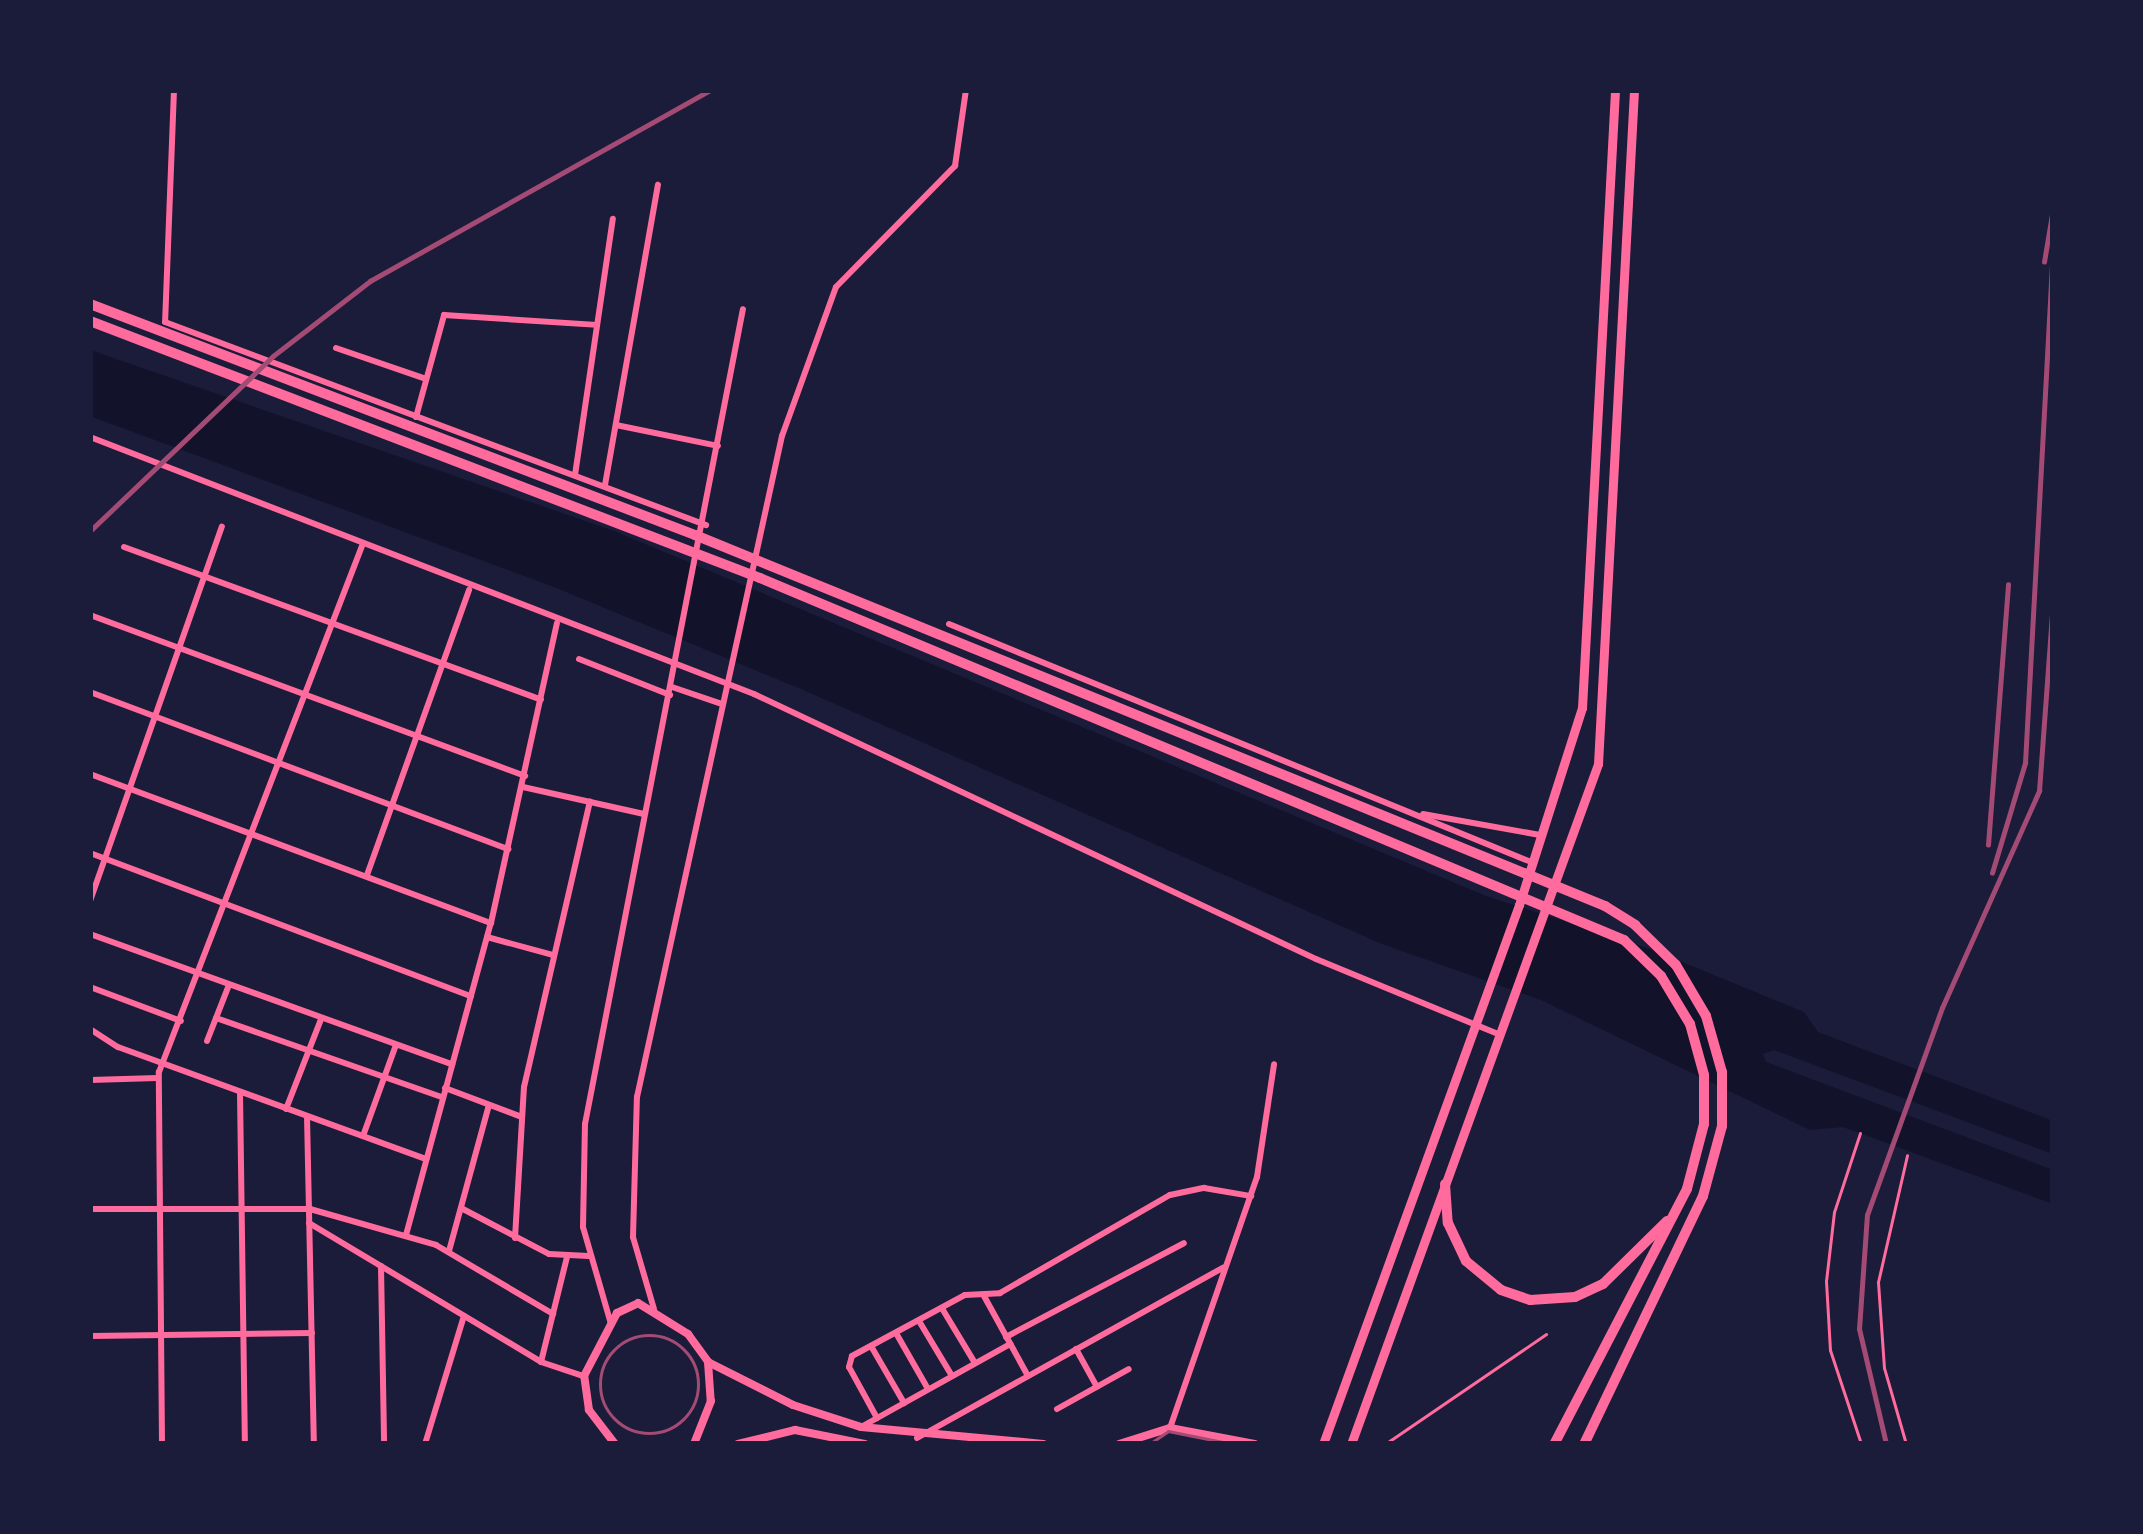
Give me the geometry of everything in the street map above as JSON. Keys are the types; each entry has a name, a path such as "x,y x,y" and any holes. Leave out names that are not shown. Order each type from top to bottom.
{"highway":[{"path":"90,304 695,535 1621,915 1688,981 1722,1072 1715,1162 1584,1444"},
{"path":"90,321 760,578 1611,931 1672,991 1704,1075 1698,1157 1674,1215 1553,1444"},
{"path":"1445,1184 1448,1222 1466,1262 1488,1282 1530,1300 1560,1300 1603,1284 1674,1215"}],"main road":[{"path":"1324,1444 1479,1004 1544,835 1586,683 1615,90"},
{"path":"1352,1444 1598,764 1634,90"},
{"path":"1594,497 1615,497"},
{"path":"1370,1310 1396,1318"}],"street":[{"path":"174,90 165,322 706,525"},
{"path":"966,90 956,166 856,260 821,316 745,588 637,1096 633,1238 654,1310 708,1362 809,1411 861,1427 917,1438 1042,1444"},
{"path":"605,485 658,185"},
{"path":"575,475 613,219"},
{"path":"611,1324 589,1256 581,1198 585,1124 706,525 743,309"},
{"path":"416,418 423,378 444,315 597,325"},
{"path":"336,348 423,378"},
{"path":"616,425 719,446"},
{"path":"90,437 469,590 754,694 1316,959 1498,1034"},
{"path":"90,901 222,527"},
{"path":"162,1444 157,1078 362,546"},
{"path":"124,547 542,700"},
{"path":"367,875 469,590"},
{"path":"90,615 525,776"},
{"path":"406,1235 487,937 557,623"},
{"path":"949,624 1534,863"},
{"path":"578,659 720,701"},
{"path":"90,692 508,849"},
{"path":"90,773 490,923"},
{"path":"523,787 644,814"},
{"path":"515,1238 519,1117 590,802"},
{"path":"1408,811 1544,835"},
{"path":"90,854 471,995"},
{"path":"90,934 452,1064"},
{"path":"487,937 554,955"},
{"path":"206,1041 229,986"},
{"path":"90,988 181,1021"},
{"path":"216,1018 384,1077 519,1117"},
{"path":"286,1109 321,1018"},
{"path":"90,1029 162,1064 426,1159"},
{"path":"363,1136 396,1045"},
{"path":"1170,1428 1251,1196 1274,1064"},
{"path":"90,1080 157,1078"},
{"path":"240,1093 245,1444"},
{"path":"449,1251 490,1105"},
{"path":"307,1116 314,1444"},
{"path":"878,1418 848,1363 871,1346 970,1294 984,1296 1170,1195 1204,1188 1251,1196"},
{"path":"461,1208 515,1238 567,1257 589,1256"},
{"path":"90,1209 310,1209 449,1251 553,1314"},
{"path":"309,1223 541,1362 584,1376"},
{"path":"861,1427 1184,1243"},
{"path":"541,1362 567,1257"},
{"path":"381,1266 384,1444"},
{"path":"917,1438 1228,1266"},
{"path":"984,1296 1028,1376"},
{"path":"615,1444 589,1410 584,1376 611,1324 628,1305 654,1310"},
{"path":"942,1308 975,1363"},
{"path":"425,1444 464,1316"},
{"path":"919,1321 952,1376"},
{"path":"90,1336 312,1333"},
{"path":"896,1333 928,1390"},
{"path":"871,1346 904,1403"},
{"path":"1076,1349 1097,1387"},
{"path":"694,1444 711,1401 708,1362"},
{"path":"1057,1409 1129,1369"},
{"path":"806,1431 809,1411"},
{"path":"1119,1444 1170,1428 1256,1444"},
{"path":"738,1444 806,1431 865,1444"},
{"path":"1147,1444 1155,1431"}],"lane":[{"path":"1860,1133 1834,1213 1826,1281 1830,1350 1861,1444"},
{"path":"1906,1444 1884,1368 1878,1282 1907,1155"},
{"path":"1384,1444 1546,1334"}],"shaded area":[{"path":"90,350 614,531 1486,896 1653,950 1804,1012 1818,1032 2053,1121 2053,1154 1774,1050 1763,1054 1766,1062 2053,1170 2053,1204 1843,1127 1810,1130 1541,1000 1382,944 801,689 554,587 90,416"}],"tram line":[{"path":"649,1335 668,1339 683,1350 694,1365 698,1384 694,1403 683,1418 668,1429 649,1433 630,1429 615,1418 604,1403 600,1384 604,1365 615,1350 630,1339 649,1335"},
{"path":"1149,1444 1168,1431 1233,1444"}],"railway":[{"path":"90,531 273,356 370,281 711,90"},
{"path":"2044,262 2053,208"},
{"path":"1992,873 2025,763 2053,246"},
{"path":"1988,845 2008,585"},
{"path":"1886,1444 1859,1329 1867,1215 1942,1008 2039,791 2053,600"}]}
